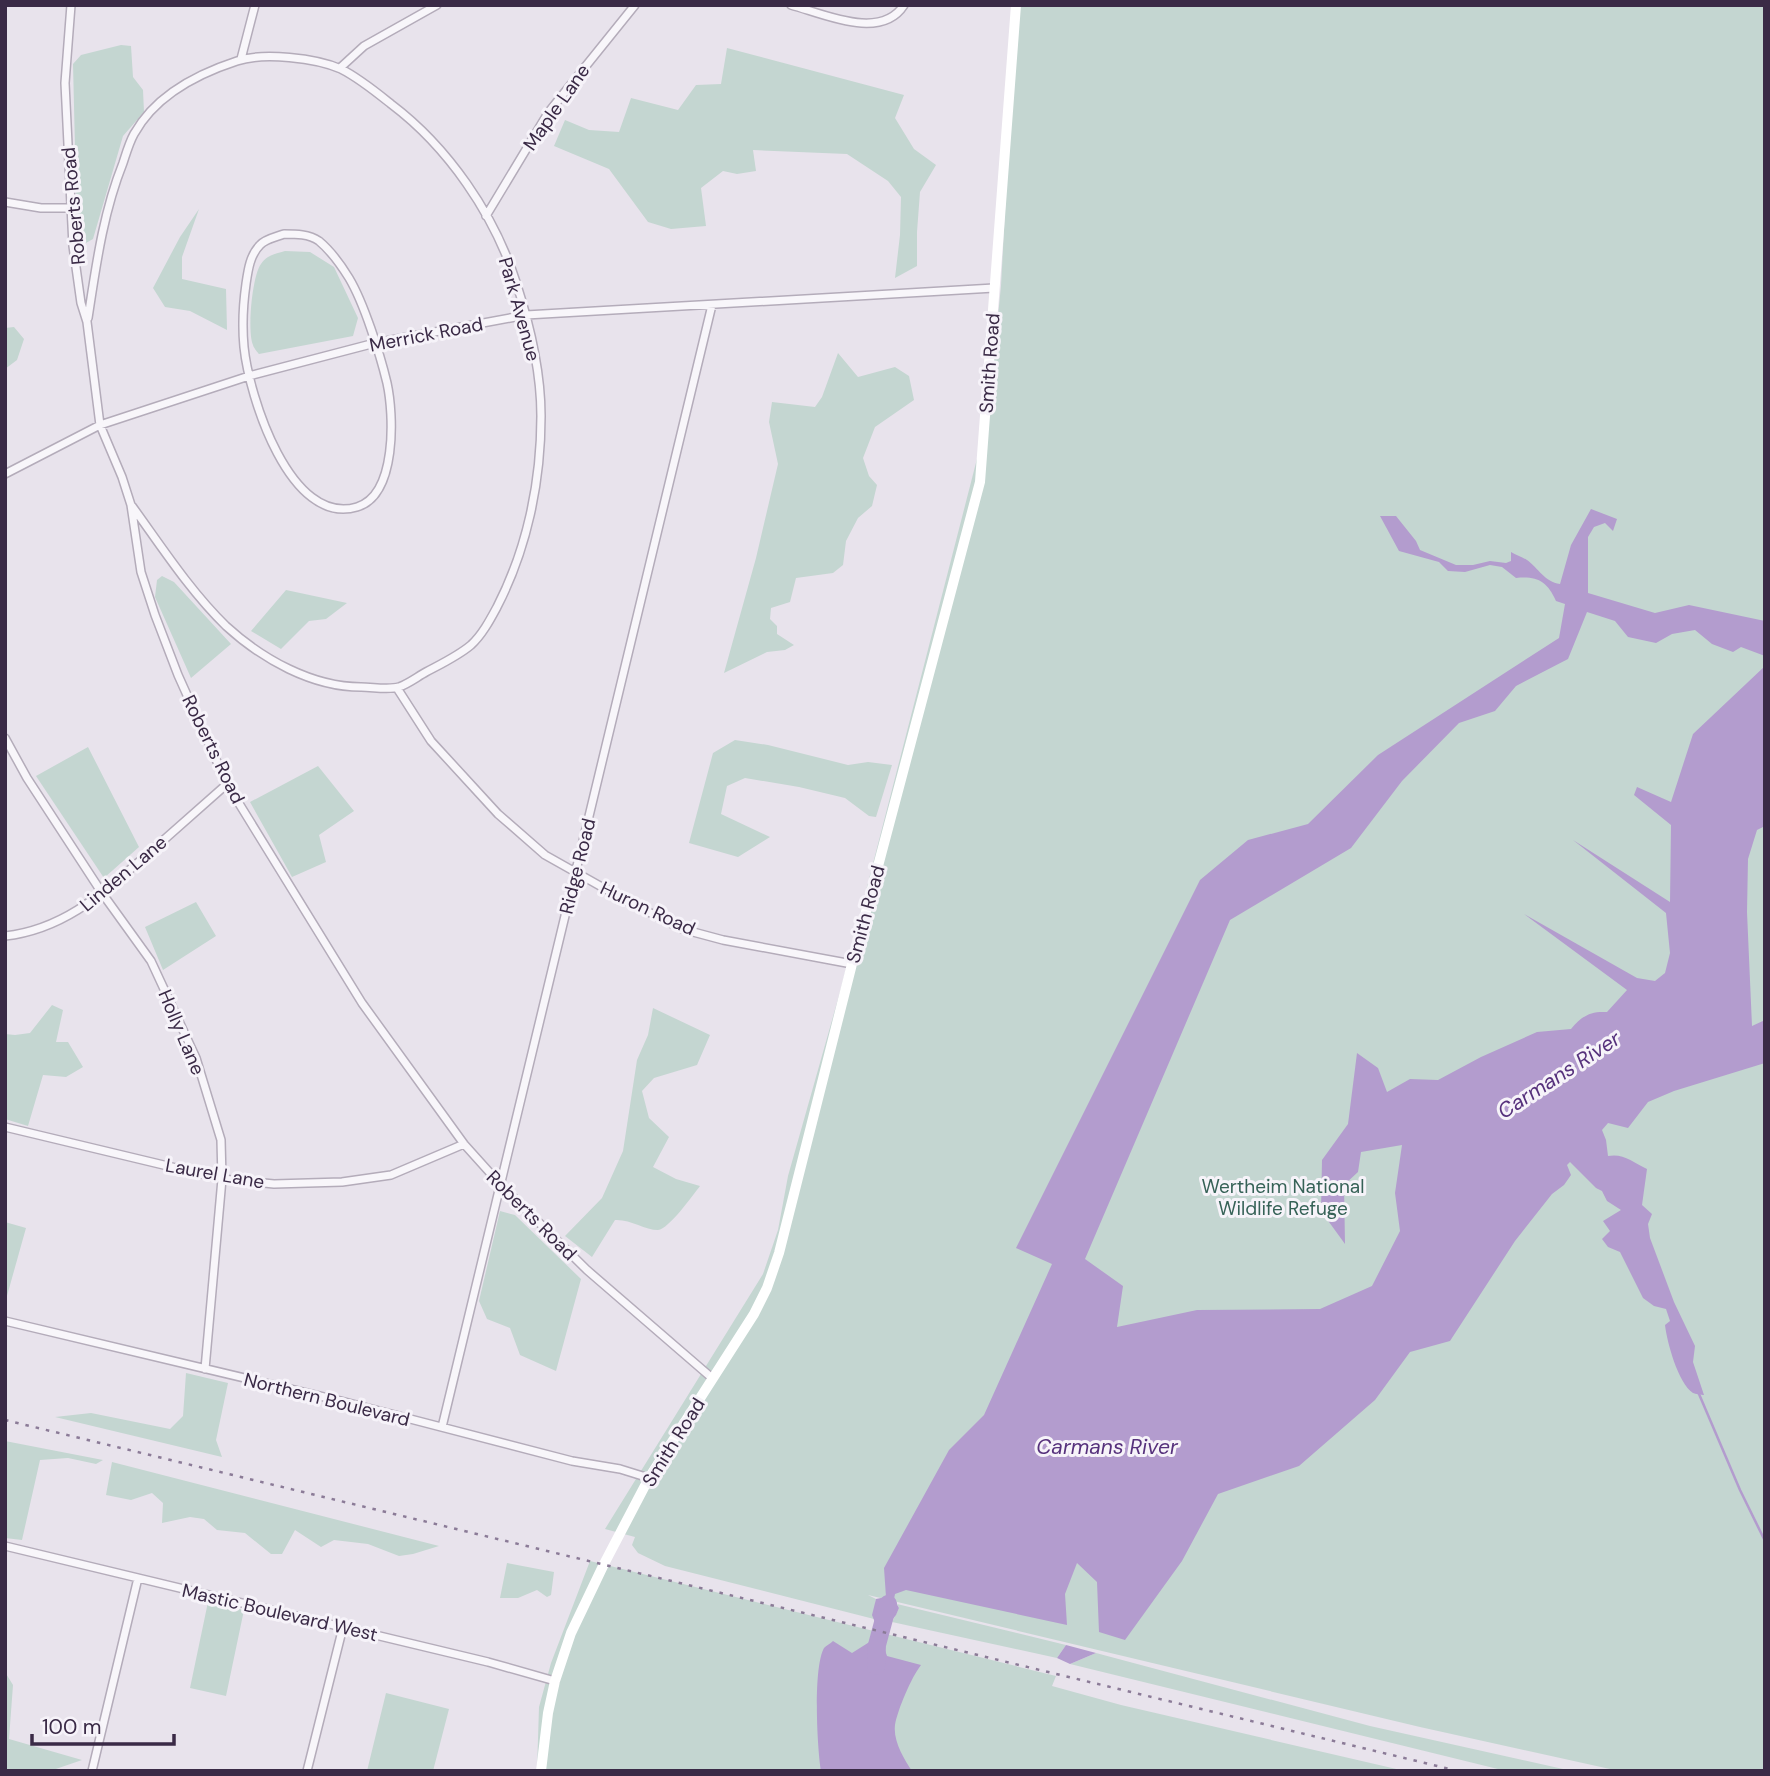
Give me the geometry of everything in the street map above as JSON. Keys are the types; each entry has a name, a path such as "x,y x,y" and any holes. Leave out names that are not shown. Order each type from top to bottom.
{"street":[{"name":"Roberts Road","path":"71,5 65,83 73,246 81,303 87,322 100,425 131,505 141,572 155,615 226,784 362,1003 464,1144 500,1184 587,1270 712,1378"},
{"path":"241,59 255,5"},
{"path":"340,68 364,46 437,5"},
{"name":"Maple Lane","path":"485,216 548,113 635,5"},
{"path":"791,5 853,22 881,24 897,17 904,5"},
{"name":"Smith Road","path":"541,1771 548,1713 555,1681 571,1633 649,1478 754,1314 767,1288 779,1253 852,964 980,482 1016,5"},
{"name":"Park Avenue","path":"87,322 105,220 115,182 134,134 155,108 180,86 241,59 281,55 340,68 374,91 427,135 466,184 505,255 526,315 536,359 541,415 532,502 519,558 488,623 472,644 397,688"},
{"path":"5,202 41,208 71,208"},
{"path":"284,233 303,234 317,240 331,253 351,280 387,384 390,413 388,464 382,484 374,497 359,507 340,510 323,506 305,493 285,466 263,423 248,376 243,309 248,270 253,255 261,243 284,233"},
{"name":"Merrick Road","path":"5,474 100,425 248,376 375,343 526,315 994,288"},
{"name":"Ridge Road","path":"442,1427 712,305"},
{"path":"131,505 178,569 226,626 265,656 314,680 343,687 397,688"},
{"name":"Huron Road","path":"397,688 431,741 498,814 545,855 682,929 723,940 852,964"},
{"name":"Holly Lane","path":"5,738 27,778 102,893 151,961 196,1058 221,1140 222,1179 205,1369"},
{"name":"Linden Lane","path":"5,936 23,934 77,912 226,784"},
{"name":"Laurel Lane","path":"5,1127 222,1179 274,1184 342,1182 391,1175 464,1144"},
{"name":"Northern Boulevard","path":"5,1321 649,1478"},
{"name":"Mastic Boulevard West","path":"5,1546 488,1662 555,1681"},
{"path":"92,1771 138,1578"},
{"path":"307,1771 343,1627"}],"green space":[{"name":"Wertheim National Wildlife Refuge","path":"1016,5 1765,5 1765,1771 1619,1771 1420,1727 868,1595 876,1599 874,1619 665,1566 638,1553 632,1545 635,1537 605,1529 763,1274 778,1230 788,1176 840,992 988,416 1001,286"},
{"path":"121,45 131,46 133,77 143,90 144,112 123,136 93,239 84,244 77,232 73,64 81,55"},
{"path":"727,48 904,95 895,118 914,149 936,165 920,192 917,266 895,278 901,197 888,181 847,154 753,150 756,171 737,174 723,171 701,188 706,226 671,229 648,222 609,169 554,146 565,120 589,130 619,132 631,98 678,110 696,85 721,84"},
{"path":"199,209 182,257 182,279 226,289 227,330 190,311 165,307 153,288 180,237"},
{"path":"285,251 310,252 334,267 358,318 353,336 259,354 253,346 250,328 255,280 263,261"},
{"path":"14,327 24,339 17,360 5,369 5,328"},
{"path":"838,353 858,377 895,367 909,376 914,400 875,427 863,458 869,476 877,485 872,506 858,518 846,541 843,565 833,573 796,578 790,602 771,608 770,619 777,626 777,634 794,645 785,650 767,652 724,673 756,558 778,464 769,422 772,402 815,407 822,397"},
{"path":"162,576 174,582 231,644 191,678 155,597 157,580"},
{"path":"286,590 347,603 326,619 309,621 281,649 251,631"},
{"path":"735,740 768,745 848,765 868,762 892,765 876,817 869,816 845,798 745,778 727,786 721,814 770,837 738,857 689,843 713,753"},
{"path":"88,747 139,847 104,878 36,776"},
{"path":"318,766 354,811 319,835 326,862 292,877 250,802"},
{"path":"196,902 216,936 163,970 145,927"},
{"path":"52,1005 63,1010 56,1042 68,1042 83,1067 66,1077 43,1075 28,1126 5,1119 5,1034 30,1033"},
{"path":"653,1008 710,1035 697,1065 654,1078 642,1091 649,1118 669,1137 653,1167 676,1179 700,1186 668,1224 658,1230 615,1220 592,1257 565,1236 602,1198 623,1151 637,1060 648,1035"},
{"path":"500,1211 515,1215 581,1279 556,1371 520,1355 510,1328 487,1319 479,1301"},
{"path":"5,1222 26,1228 5,1303"},
{"path":"186,1373 228,1383 216,1440 222,1457 55,1417 91,1413 170,1429 183,1416"},
{"path":"5,1441 103,1460 96,1464 68,1458 40,1460 22,1540 5,1538"},
{"path":"112,1462 439,1546 399,1556 368,1544 334,1540 321,1547 295,1530 282,1554 271,1554 245,1533 217,1530 204,1519 190,1517 162,1523 163,1503 152,1493 131,1500 106,1495"},
{"path":"590,1561 1056,1676 1052,1686 1121,1705 1405,1771 537,1771 539,1707 551,1663"},
{"path":"507,1563 554,1572 551,1595 547,1597 537,1590 518,1598 500,1598"},
{"path":"208,1602 244,1610 226,1696 190,1688"},
{"path":"897,1604 1066,1645 1057,1658 892,1622 899,1608"},
{"path":"1096,1653 1370,1726 1572,1771 1506,1771 1070,1664"},
{"path":"5,1672 13,1685 9,1739 82,1760 50,1771 5,1771"},
{"path":"386,1693 449,1709 433,1771 367,1771"}],"water":[{"name":"Carmans River","path":"1591,509 1617,519 1613,531 1605,523 1594,527 1588,537 1588,593 1655,613 1689,605 1765,621 1765,656 1741,647 1733,652 1712,644 1695,630 1672,634 1656,643 1628,637 1615,621 1587,612 1568,659 1516,686 1495,711 1459,723 1402,781 1351,848 1230,920 1085,1259 1123,1286 1117,1327 1197,1310 1320,1309 1372,1286 1400,1231 1395,1193 1402,1145 1361,1152 1358,1172 1344,1185 1345,1244 1321,1211 1322,1160 1348,1124 1357,1053 1378,1068 1387,1092 1410,1079 1438,1080 1537,1032 1571,1029 1587,1015 1607,1012 1627,990 1524,914 1637,978 1655,981 1665,973 1670,953 1666,913 1573,840 1670,902 1671,825 1634,795 1637,787 1671,802 1693,734 1765,666 1765,823 1757,830 1748,859 1747,912 1752,1026 1765,1020 1765,1063 1674,1091 1648,1102 1628,1128 1608,1123 1602,1130 1608,1156 1623,1157 1647,1169 1642,1205 1652,1214 1648,1224 1650,1238 1674,1302 1695,1346 1693,1362 1704,1395 1693,1393 1678,1372 1666,1332 1665,1325 1670,1321 1666,1309 1654,1306 1643,1298 1620,1252 1608,1247 1602,1239 1610,1231 1603,1221 1621,1210 1607,1201 1602,1191 1570,1162 1567,1165 1571,1175 1564,1185 1552,1194 1515,1241 1450,1341 1410,1352 1375,1400 1299,1466 1218,1494 1182,1561 1125,1640 1099,1632 1097,1582 1077,1563 1065,1594 1067,1625 906,1590 895,1594 894,1599 899,1608 886,1628 876,1625 872,1615 876,1599 886,1597 884,1568 949,1450 984,1415 1052,1264 1016,1248 1200,880 1248,840 1308,824 1378,755 1559,638 1565,604 1556,601 1545,584 1536,579 1516,578 1502,567 1490,565 1465,572 1448,571 1439,562 1399,551 1380,516 1396,516 1420,550 1456,565 1490,561 1506,563 1511,561 1511,552 1527,560 1550,581 1560,584 1571,545"},
{"path":"833,1641 852,1653 871,1641 883,1644 887,1656 921,1665 905,1694 895,1725 897,1743 912,1771 821,1771 817,1727 818,1672 824,1648"},
{"path":"1066,1645 1096,1653 1070,1664 1057,1658"}],"waterway":[{"path":"1699,1394 1765,1541"},
{"name":"Carmans River","path":"876,1666 877,1645 888,1604"}],"railway":[{"path":"5,1420 1458,1771"}]}
